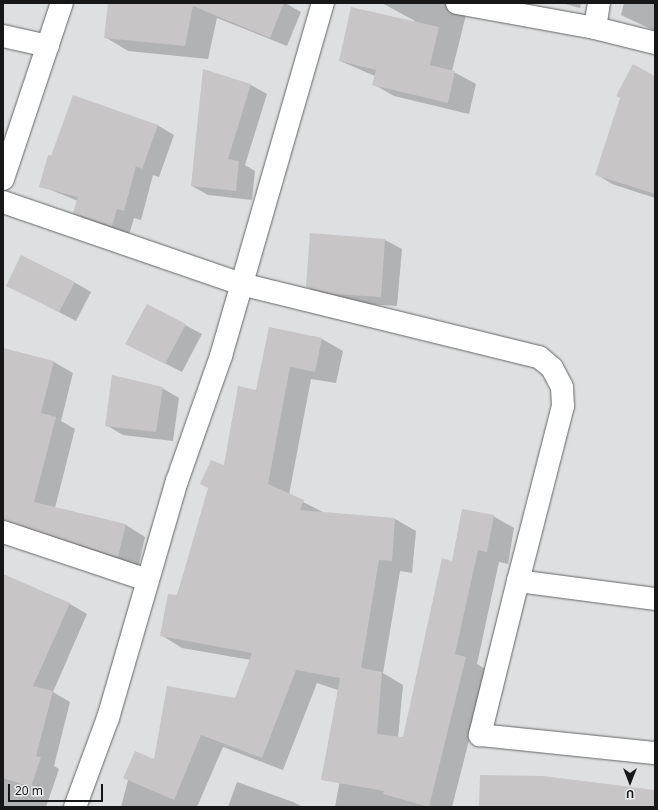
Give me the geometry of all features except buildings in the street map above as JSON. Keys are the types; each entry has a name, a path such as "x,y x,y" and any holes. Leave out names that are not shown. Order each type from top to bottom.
{"street":[{"path":"3,179 62,3"},
{"path":"75,807 108,718 147,580 241,284 324,3"},
{"path":"458,3 595,28 655,43"},
{"path":"595,28 599,3"},
{"path":"3,36 48,46"},
{"path":"3,202 241,284 540,358 552,368 562,387 563,406 480,735 655,753"},
{"path":"3,532 147,580"},
{"path":"518,581 655,599"}]}
